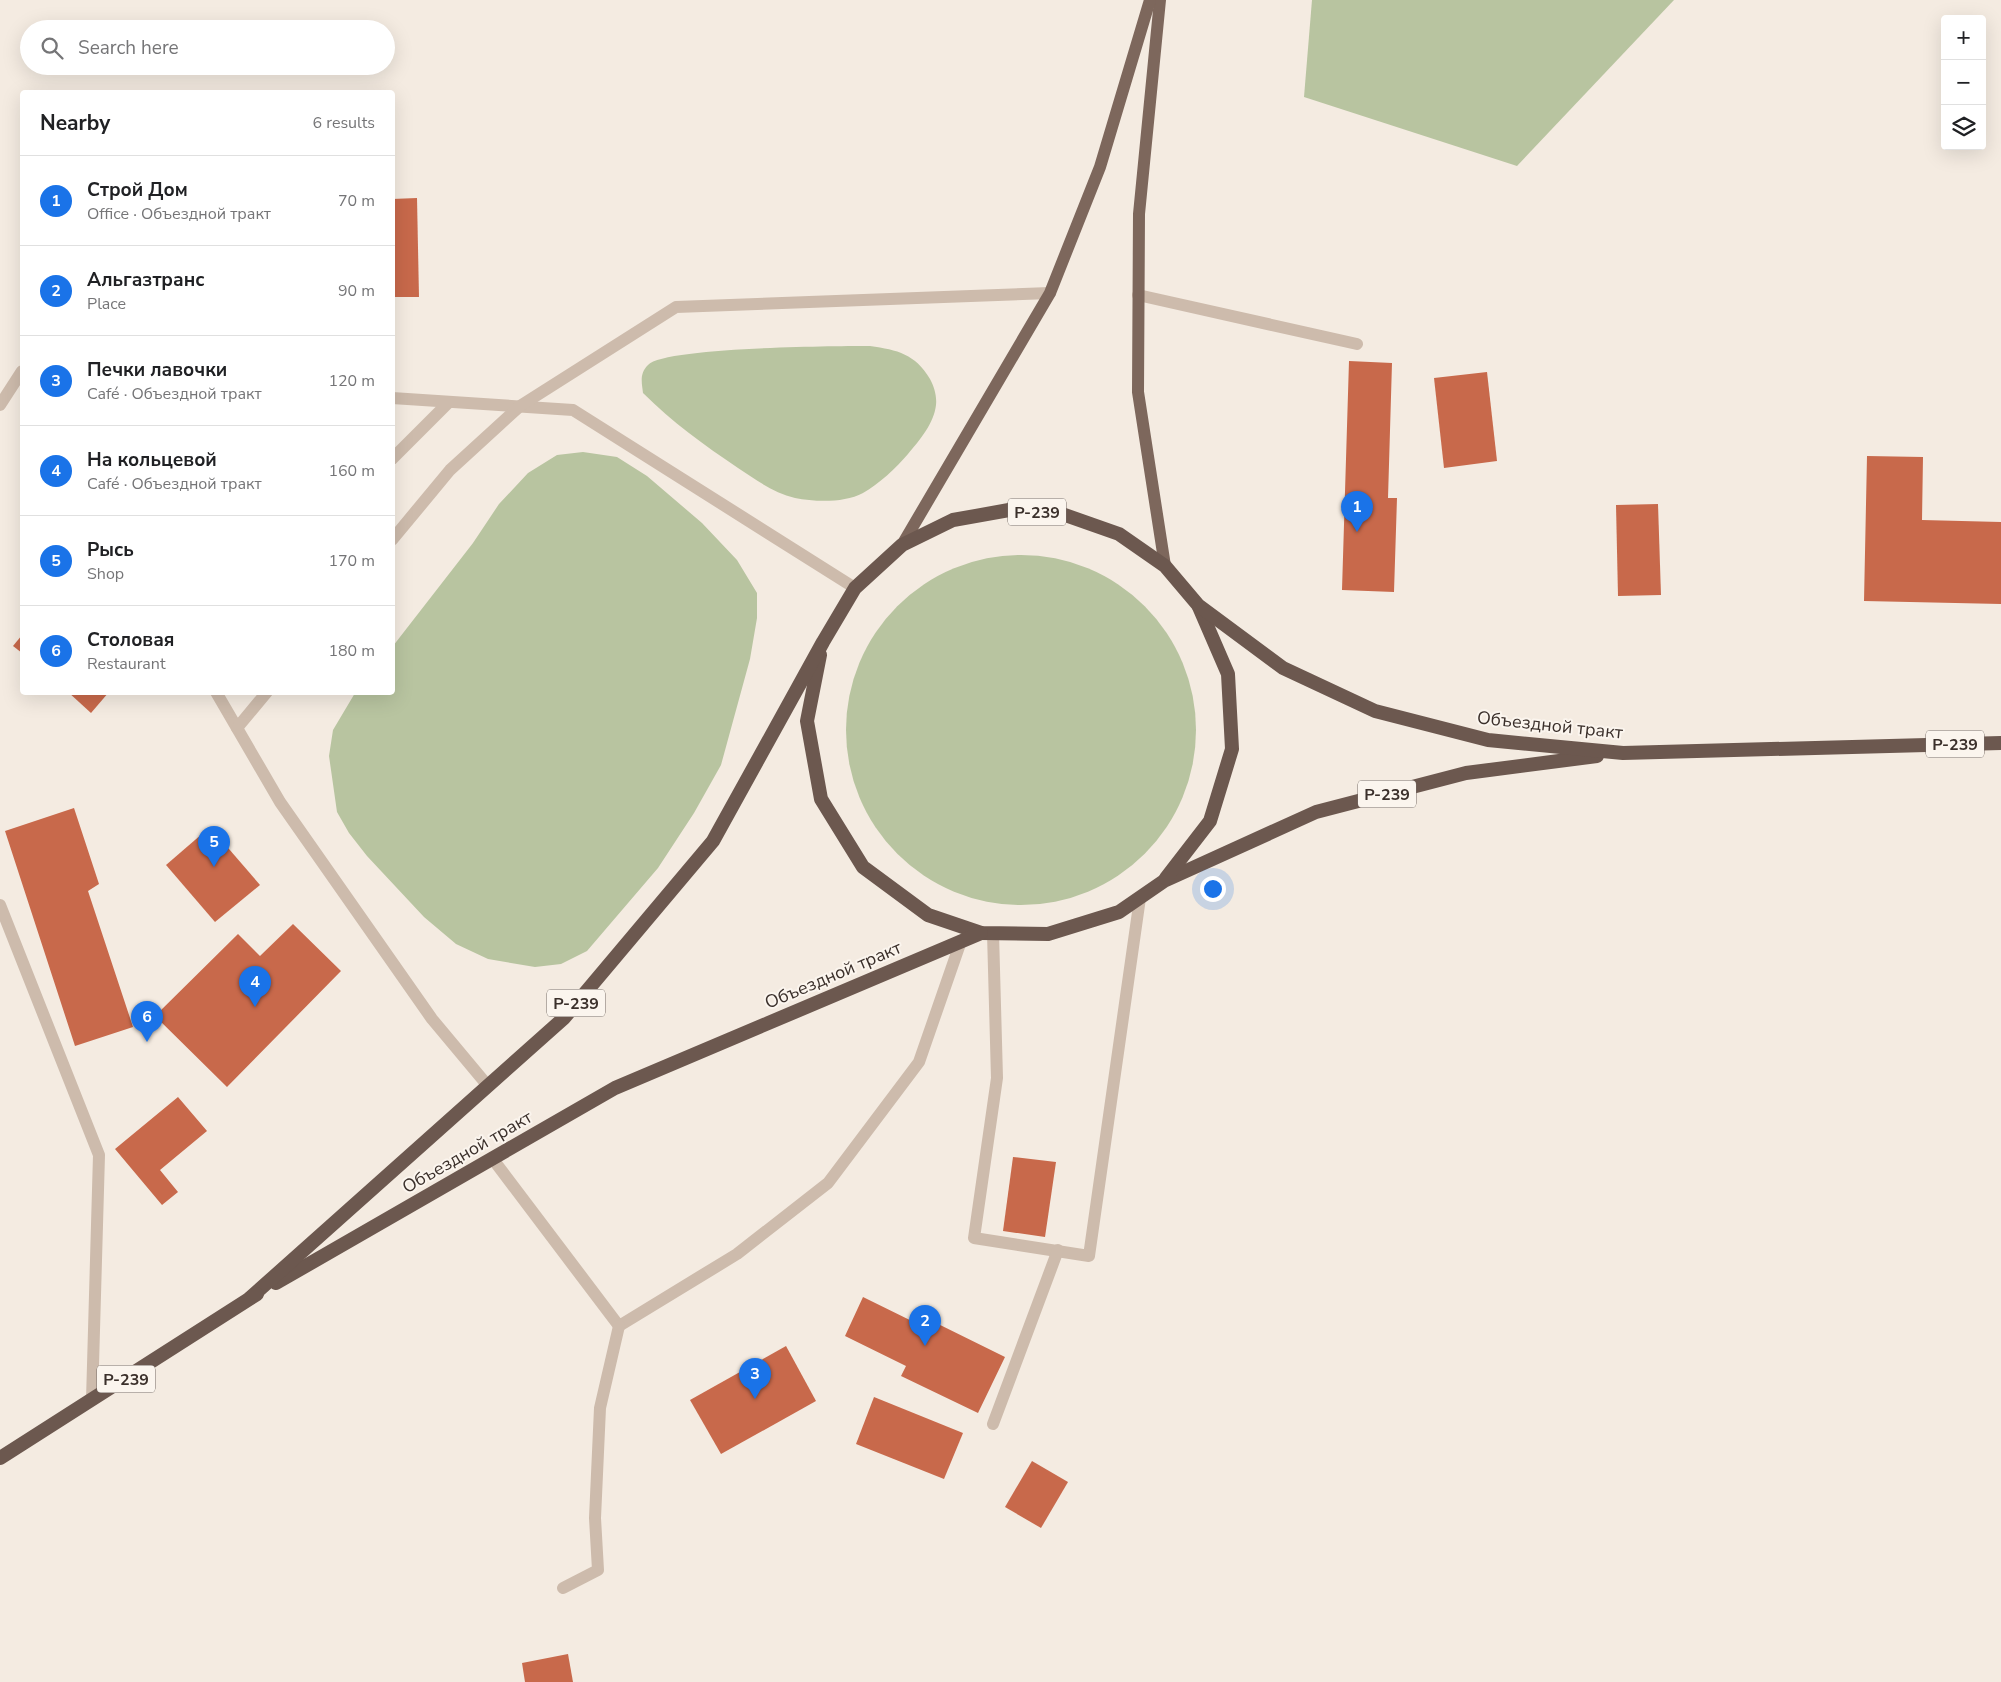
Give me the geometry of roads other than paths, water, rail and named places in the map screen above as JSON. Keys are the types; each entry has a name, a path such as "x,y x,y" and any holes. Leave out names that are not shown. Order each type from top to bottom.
{"highway":[{"name":"Объездной тракт","path":"823,642 855,588 902,545 953,520 1009,510 1065,515 1119,534 1165,566 1198,604 1283,668 1375,711 1488,740 1623,753 2001,743"},
{"name":"Р-239","path":"1164,881 1210,821 1232,749 1228,674 1198,604"},
{"name":"Р-239","path":"823,642 807,720 821,799 864,867 928,915 987,933 1048,934 1119,912 1164,881 1316,812 1466,773 1623,753"},
{"name":"Р-239","path":"250,1298 564,1018 713,841 823,642"},
{"name":"Объездной тракт","path":"0,1458 250,1298 615,1088 961,941 987,933"}],"main road":[{"path":"902,545 1050,293 1100,167 1150,0"},
{"path":"1160,0 1138,214 1138,392 1165,566"}],"lane":[{"path":"395,536 450,470 520,406 676,307 1050,293"},
{"path":"1138,295 1356,344"},
{"path":"0,405 20,374"},
{"path":"395,398 573,410 855,588"},
{"path":"395,455 449,402"},
{"path":"218,695 280,802 420,1003 488,1086"},
{"path":"237,728 264,695"},
{"path":"987,933 997,1078 974,1238 1089,1256 1140,898"},
{"path":"0,905 99,1155 92,1400"},
{"path":"563,1588 598,1570 595,1518 600,1408 619,1326 737,1254 828,1183 919,1062 961,941"},
{"path":"492,1158 619,1326"},
{"path":"993,1424 1058,1250"}],"place":[{"name":"Строй Дом","path":"1357,532"},
{"name":"Рысь","path":"214,867"},
{"name":"На кольцевой","path":"255,1007"},
{"name":"Столовая","path":"147,1042"},
{"name":"Альгазтранс","path":"925,1346"},
{"name":"Печки лавочки","path":"755,1399"}]}
